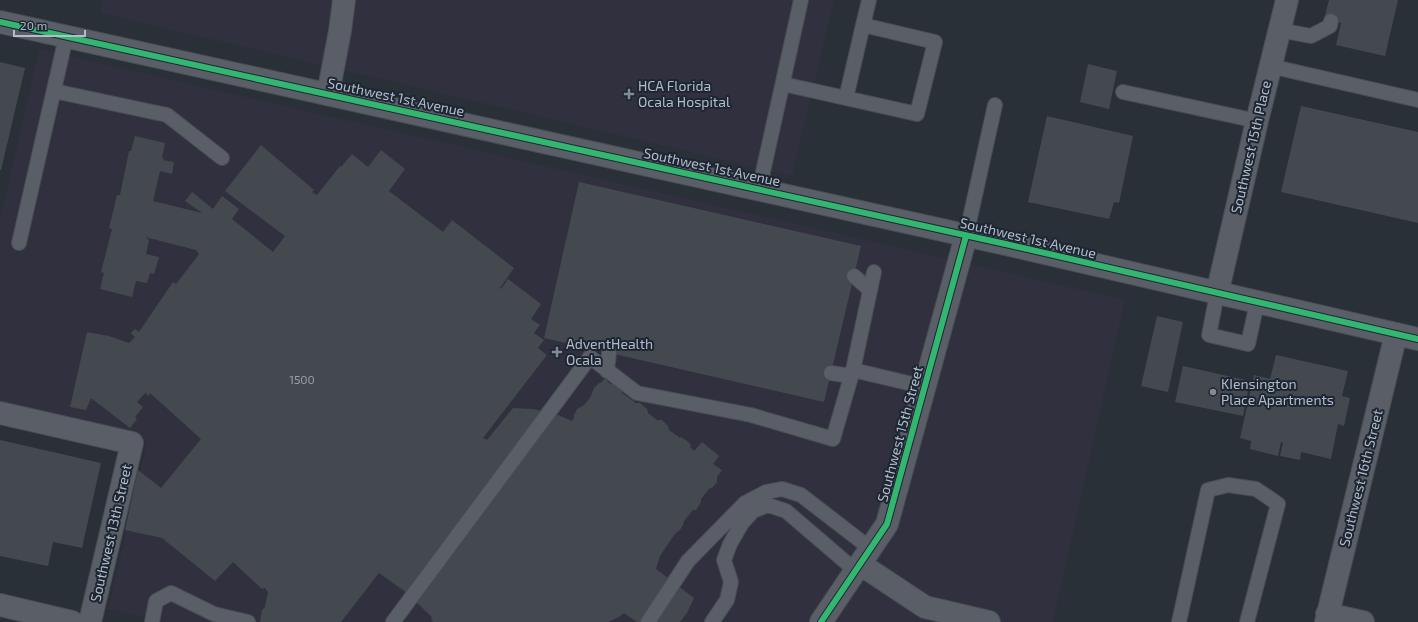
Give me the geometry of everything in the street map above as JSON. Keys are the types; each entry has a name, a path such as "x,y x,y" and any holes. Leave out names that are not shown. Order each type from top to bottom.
{"street":[{"path":"328,94 340,31 344,0"},
{"name":"Southwest 15th Place","path":"1217,294 1286,0"},
{"name":"Southwest 1st Avenue","path":"0,22 966,236 1418,339"},
{"name":"Southwest 15th Street","path":"821,622 887,524 966,236"},
{"name":"Southwest 16th Street","path":"1327,618 1396,334"},
{"name":"Southwest 13th Street","path":"0,414 132,443 90,622"},
{"path":"862,561 925,607 989,622"},
{"path":"0,604 72,622"},
{"path":"1327,618 1363,622"}],"lane":[{"path":"759,190 801,0"},
{"path":"846,98 869,0"},
{"path":"1279,30 1311,36 1330,26 1331,21"},
{"path":"783,84 917,114 935,42 863,26"},
{"path":"19,243 66,37"},
{"path":"1270,66 1418,100"},
{"path":"54,91 167,115 222,158"},
{"path":"1123,92 1257,121"},
{"path":"966,236 995,105"},
{"path":"394,622 590,357 637,394 751,415 833,439 852,373 874,272"},
{"path":"854,276 870,290"},
{"path":"1217,294 1209,335 1248,344 1257,303"},
{"path":"607,370 609,353"},
{"path":"831,373 852,373 925,387"},
{"path":"1178,622 1208,490 1228,485 1256,489 1278,504 1246,622"},
{"path":"648,622 688,561 746,503 766,492 782,489 801,495 862,561"},
{"path":"712,622 727,600 731,582 724,560 730,544 742,523 753,511 768,505 786,511 862,561"},
{"path":"152,622 156,601 171,593 214,614 248,622"}],"shaded area":[{"name":"HCA Florida Ocala Hospital","path":"103,0 834,0 792,176 100,13"},
{"name":"AdventHealth Ocala","path":"39,49 1125,300 1053,622 165,622 108,609 147,442 0,405 0,220"}],"building":[{"path":"1329,0 1398,0 1385,56 1336,45 1341,23 1324,19"},
{"path":"0,62 25,68 1,170 0,170"},
{"path":"1088,64 1117,71 1109,109 1080,102"},
{"path":"1301,106 1418,132 1418,223 1281,192"},
{"path":"1047,116 1133,136 1119,203 1114,202 1109,219 1028,202"},
{"name":"AdventHealth Ocala","path":"135,136 165,143 162,158 164,158 163,160 174,162 172,174 160,171 153,201 202,213 185,201 192,192 213,209 222,196 239,209 232,219 273,252 285,236 225,191 261,145 314,190 312,192 317,195 340,166 341,167 352,154 368,167 381,150 405,169 389,191 443,232 452,220 514,268 500,288 501,289 508,279 541,304 531,319 540,325 534,333 544,340 538,348 547,355 483,438 487,440 513,408 551,412 572,421 577,409 584,405 590,398 594,388 605,378 610,384 613,382 622,390 622,393 636,403 640,403 647,409 648,413 657,420 662,420 668,426 669,430 687,441 694,451 702,442 719,456 713,464 722,470 717,477 717,482 709,489 701,499 701,502 696,510 693,510 684,521 680,530 672,538 660,556 656,569 694,598 687,613 680,622 637,622 624,613 608,622 433,622 431,619 432,617 403,590 379,573 341,622 260,622 268,592 265,588 262,589 233,562 215,581 162,538 125,530 138,470 161,488 201,439 150,393 149,396 145,393 137,402 143,407 135,417 137,419 130,428 91,398 86,410 70,407 87,332 109,336 129,343 135,337 131,333 135,329 139,332 173,282 176,284 199,254 196,250 145,237 149,240 146,254 159,257 154,274 150,273 147,283 136,281 132,297 100,289 104,273 101,272 112,229 109,228 117,195 120,195 129,151 131,151"},
{"path":"579,182 861,246 824,402 544,338"},
{"path":"1157,316 1183,322 1168,392 1141,386"},
{"path":"1276,355 1348,371 1342,396 1350,398 1344,426 1338,424 1331,459 1301,452 1300,460 1280,456 1283,443 1281,442 1278,456 1250,449 1251,441 1240,438 1254,375 1270,379"},
{"name":"KIensington Place Apartments","path":"1183,366 1250,381 1243,416 1175,402"},
{"path":"0,440 101,463 82,548 53,542 48,566 0,556"}],"cycle path":[{"path":"0,22 1010,245 1418,339"},
{"path":"821,622 887,524 966,236"}],"place":[{"name":"HCA Florida Ocala Hospital","path":"629,94"},
{"name":"AdventHealth Ocala","path":"557,352"},
{"name":"KIensington Place Apartments","path":"1213,392"}]}
